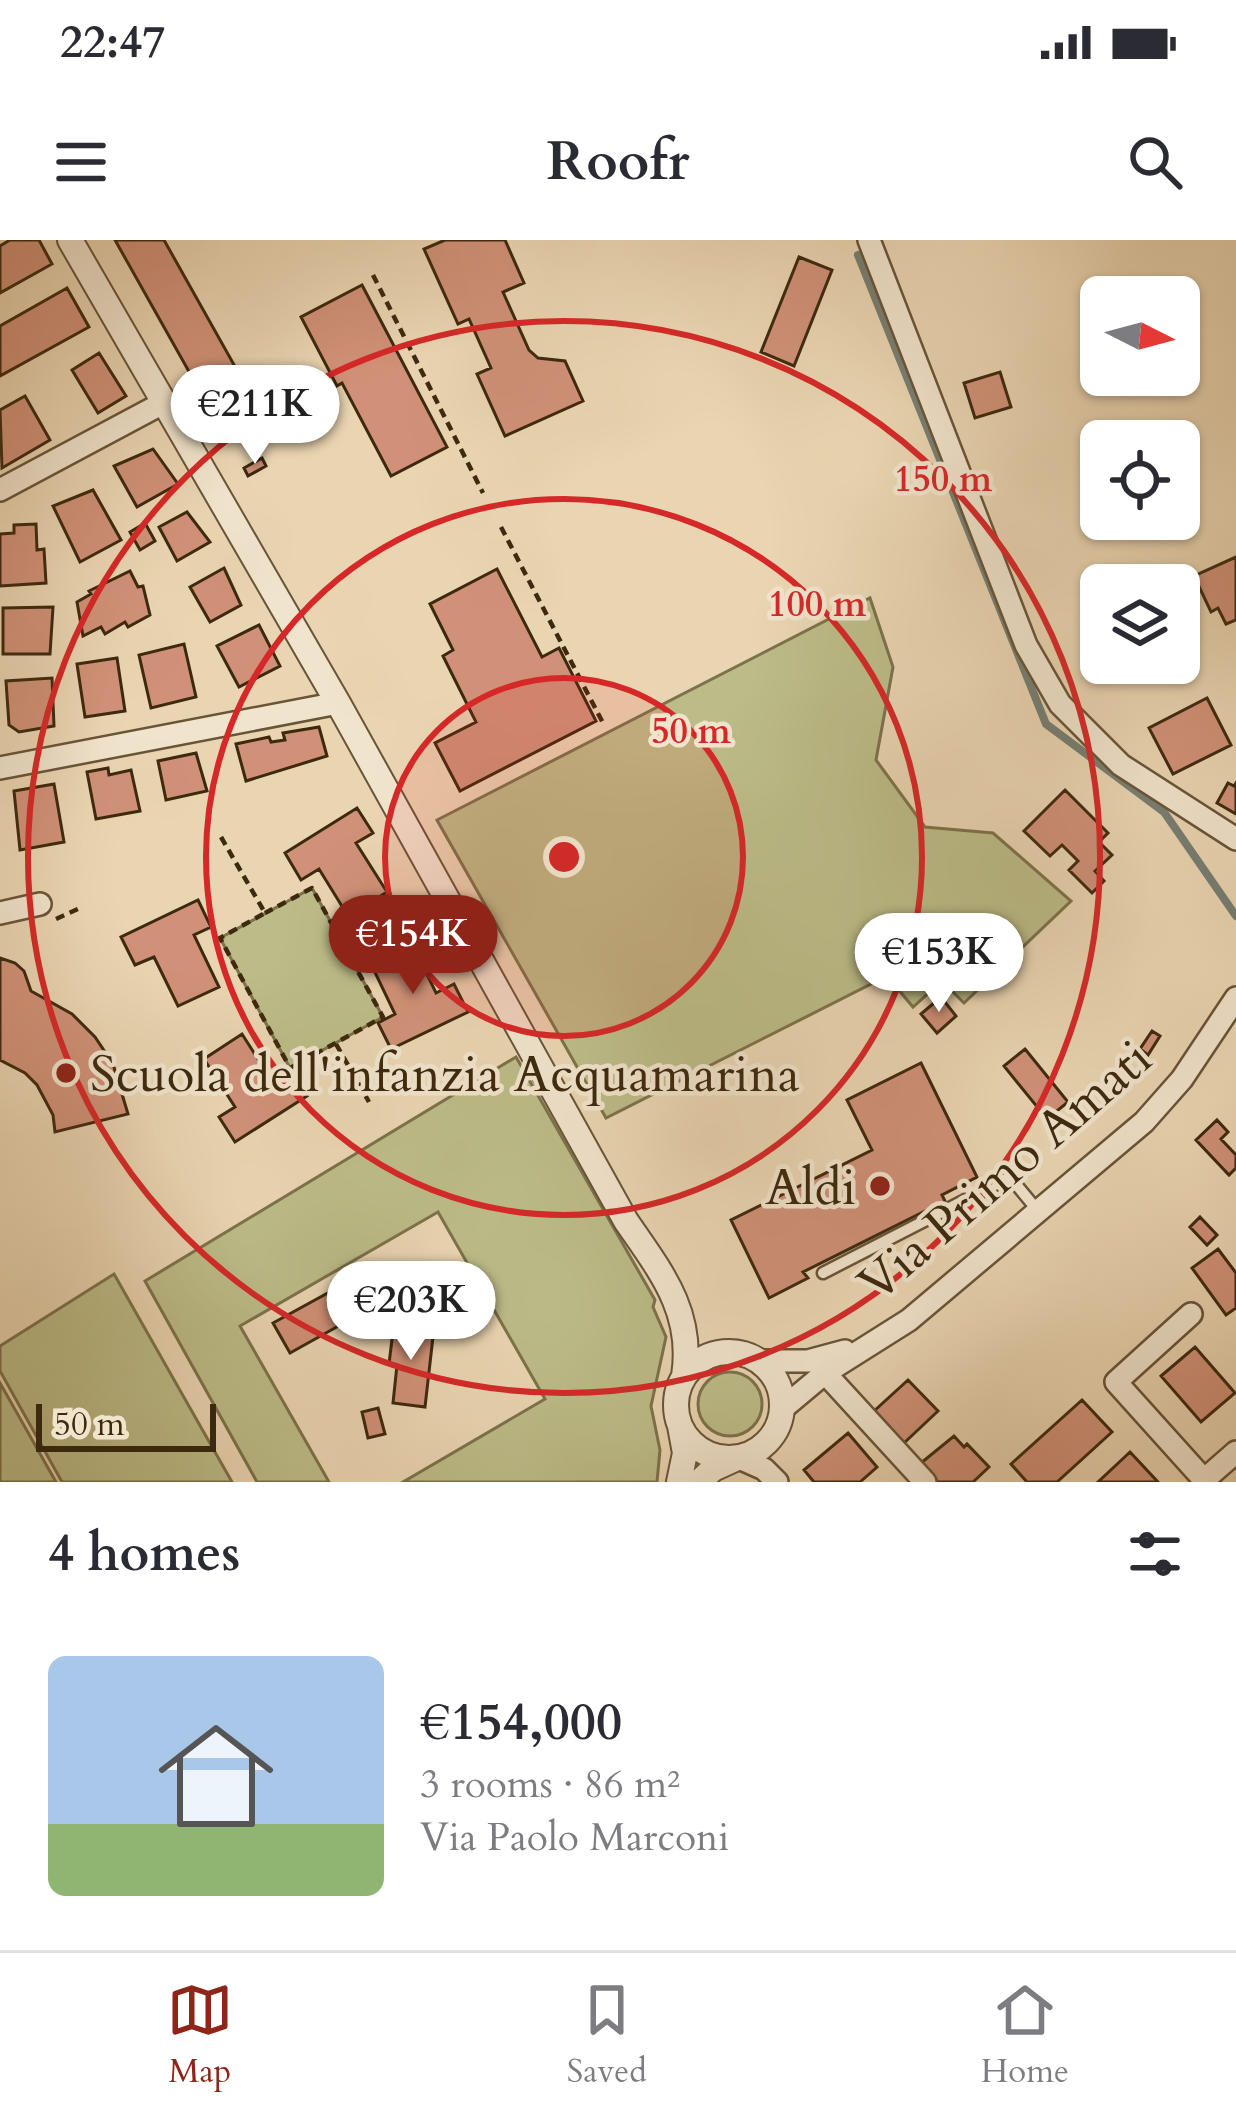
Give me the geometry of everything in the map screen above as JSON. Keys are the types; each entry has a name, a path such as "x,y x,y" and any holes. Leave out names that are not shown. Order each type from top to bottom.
{"street":[{"path":"70,240 674,1298 686,1326 684,1376 678,1392 685,1453 679,1482"},
{"path":"869,240 1026,646 1060,704 1121,765 1236,839"},
{"path":"0,490 163,403"},
{"path":"0,768 338,703"},
{"path":"0,913 45,913"},
{"name":"Via Primo Amati","path":"782,1408 825,1372 909,1320 1144,1121 1182,1079 1236,998"},
{"path":"1191,1314 1116,1382 1205,1481 1236,1452"},
{"name":"Via Primo Amati","path":"761,1361 808,1361 869,1346"},
{"path":"684,1376 711,1354 728,1351 761,1361 781,1391 778,1426 768,1441 713,1469 699,1482"},
{"path":"825,1372 925,1482"},
{"path":"680,1424 704,1451 737,1457 764,1469 777,1482"}],"lane":[{"path":"823,1273 1010,1177 1038,1211"}],"path":[{"path":"373,275 483,493"},
{"path":"501,526 604,723"},
{"path":"221,837 266,913"},
{"path":"312,887 383,1017 290,1068 220,938 266,913 312,887"},
{"path":"45,913 80,908"},
{"path":"336,1043 369,1102"}],"green space":[{"path":"870,598 893,667 876,760 925,827 993,833 1071,901 964,1003 942,981 913,1007 887,976 606,1118 437,820"},
{"path":"312,888 383,1017 290,1068 220,938"},
{"path":"516,1057 655,1300 653,1307 666,1337 651,1406 660,1450 657,1482 403,1482 545,1399 438,1212 240,1326 329,1482 257,1482 145,1281"},
{"path":"114,1274 232,1482 62,1482 0,1371 0,1346"},
{"path":"730,1372 753,1381 762,1404 753,1427 730,1436 707,1427 698,1404 707,1381"},
{"path":"0,1383 56,1482 0,1482"}],"building":[{"path":"10,240 39,240 52,264 0,293 0,246"},
{"path":"115,240 164,240 265,420 228,441"},
{"path":"445,240 505,240 524,283 503,292 529,350 538,358 565,361 583,401 505,436 477,374 491,368 469,319 458,324 424,249"},
{"path":"799,257 832,270 794,366 761,352"},
{"path":"362,285 447,447 391,476 301,317"},
{"path":"67,288 89,327 0,376 0,326"},
{"path":"99,353 126,396 98,413 72,370"},
{"path":"1000,372 1011,407 975,418 964,383"},
{"path":"25,396 50,440 2,468 0,410"},
{"path":"153,449 178,484 137,507 114,466"},
{"path":"262,458 266,466 248,476 244,468"},
{"path":"93,490 121,540 80,562 53,506"},
{"path":"187,512 210,542 177,561 159,527"},
{"path":"145,523 155,541 140,550 130,532"},
{"path":"36,524 37,550 44,549 46,583 0,586 0,534 14,533 14,525"},
{"path":"1236,557 1236,620 1226,624 1218,608 1211,612 1200,589 1200,573"},
{"path":"224,568 241,605 210,622 190,587"},
{"path":"497,569 542,657 559,648 596,721 460,791 435,743 476,722 443,656 453,650 430,604"},
{"path":"130,571 138,587 143,586 150,615 128,627 125,622 105,634 101,627 83,636 77,602"},
{"path":"53,607 50,654 3,654 3,608"},
{"path":"259,625 280,666 239,687 217,646"},
{"path":"184,644 196,697 151,708 139,655"},
{"path":"117,658 125,711 85,717 77,664"},
{"path":"52,678 54,726 19,732 9,725 6,681"},
{"path":"1207,698 1231,745 1173,774 1149,728"},
{"path":"319,727 327,756 246,781 236,744 269,737 271,742 285,740 283,733"},
{"path":"196,753 207,791 166,800 158,761"},
{"path":"108,768 109,775 131,770 140,811 96,819 87,772"},
{"path":"1228,783 1236,783 1236,814 1217,803"},
{"path":"54,784 64,842 20,850 14,791"},
{"path":"1065,790 1108,833 1099,842 1112,855 1095,871 1104,881 1092,893 1069,870 1078,861 1062,845 1050,856 1024,831"},
{"path":"357,808 373,833 356,843 387,892 348,916 319,869 301,880 285,853"},
{"path":"198,900 211,927 194,935 219,987 178,1006 154,957 135,965 121,937"},
{"path":"412,943 436,993 454,984 468,1012 391,1049 378,1023 395,1014 370,962"},
{"path":"0,958 15,963 24,971 31,991 72,1014 95,1037 113,1064 128,1114 55,1132 53,1115 37,1085 0,1060"},
{"path":"941,997 956,1016 937,1033 921,1014"},
{"path":"1152,1031 1160,1036 1148,1055 1140,1049"},
{"path":"242,1034 272,1081 290,1069 307,1096 235,1142 219,1117 235,1107 204,1059"},
{"path":"1025,1049 1068,1102 1047,1119 1004,1066"},
{"name":"Aldi","path":"921,1063 977,1177 942,1195 945,1201 803,1272 808,1278 769,1298 731,1220 872,1150 847,1100"},
{"path":"1217,1120 1228,1132 1221,1139 1236,1155 1236,1168 1229,1175 1196,1140"},
{"path":"1200,1217 1217,1235 1207,1245 1190,1227"},
{"path":"1218,1249 1236,1273 1236,1308 1226,1315 1192,1268"},
{"path":"377,1266 394,1295 290,1353 273,1323"},
{"path":"394,1323 434,1328 425,1407 393,1403 397,1365 389,1364"},
{"path":"1195,1347 1235,1393 1201,1422 1161,1376"},
{"path":"908,1380 938,1411 903,1444 873,1412"},
{"path":"1082,1400 1112,1432 1057,1482 1027,1482 1011,1464"},
{"path":"378,1408 385,1434 368,1438 362,1412"},
{"path":"848,1433 877,1467 860,1482 814,1482 804,1470"},
{"path":"954,1436 989,1467 973,1482 938,1482 921,1463"},
{"path":"1130,1452 1158,1482 1098,1482"}],"waterway":[{"path":"858,255 1046,724 1164,812 1236,916"}],"place":[{"name":"Scuola dell'infanzia Acquamarina","path":"66,1073"},
{"name":"Aldi","path":"880,1186"}]}
